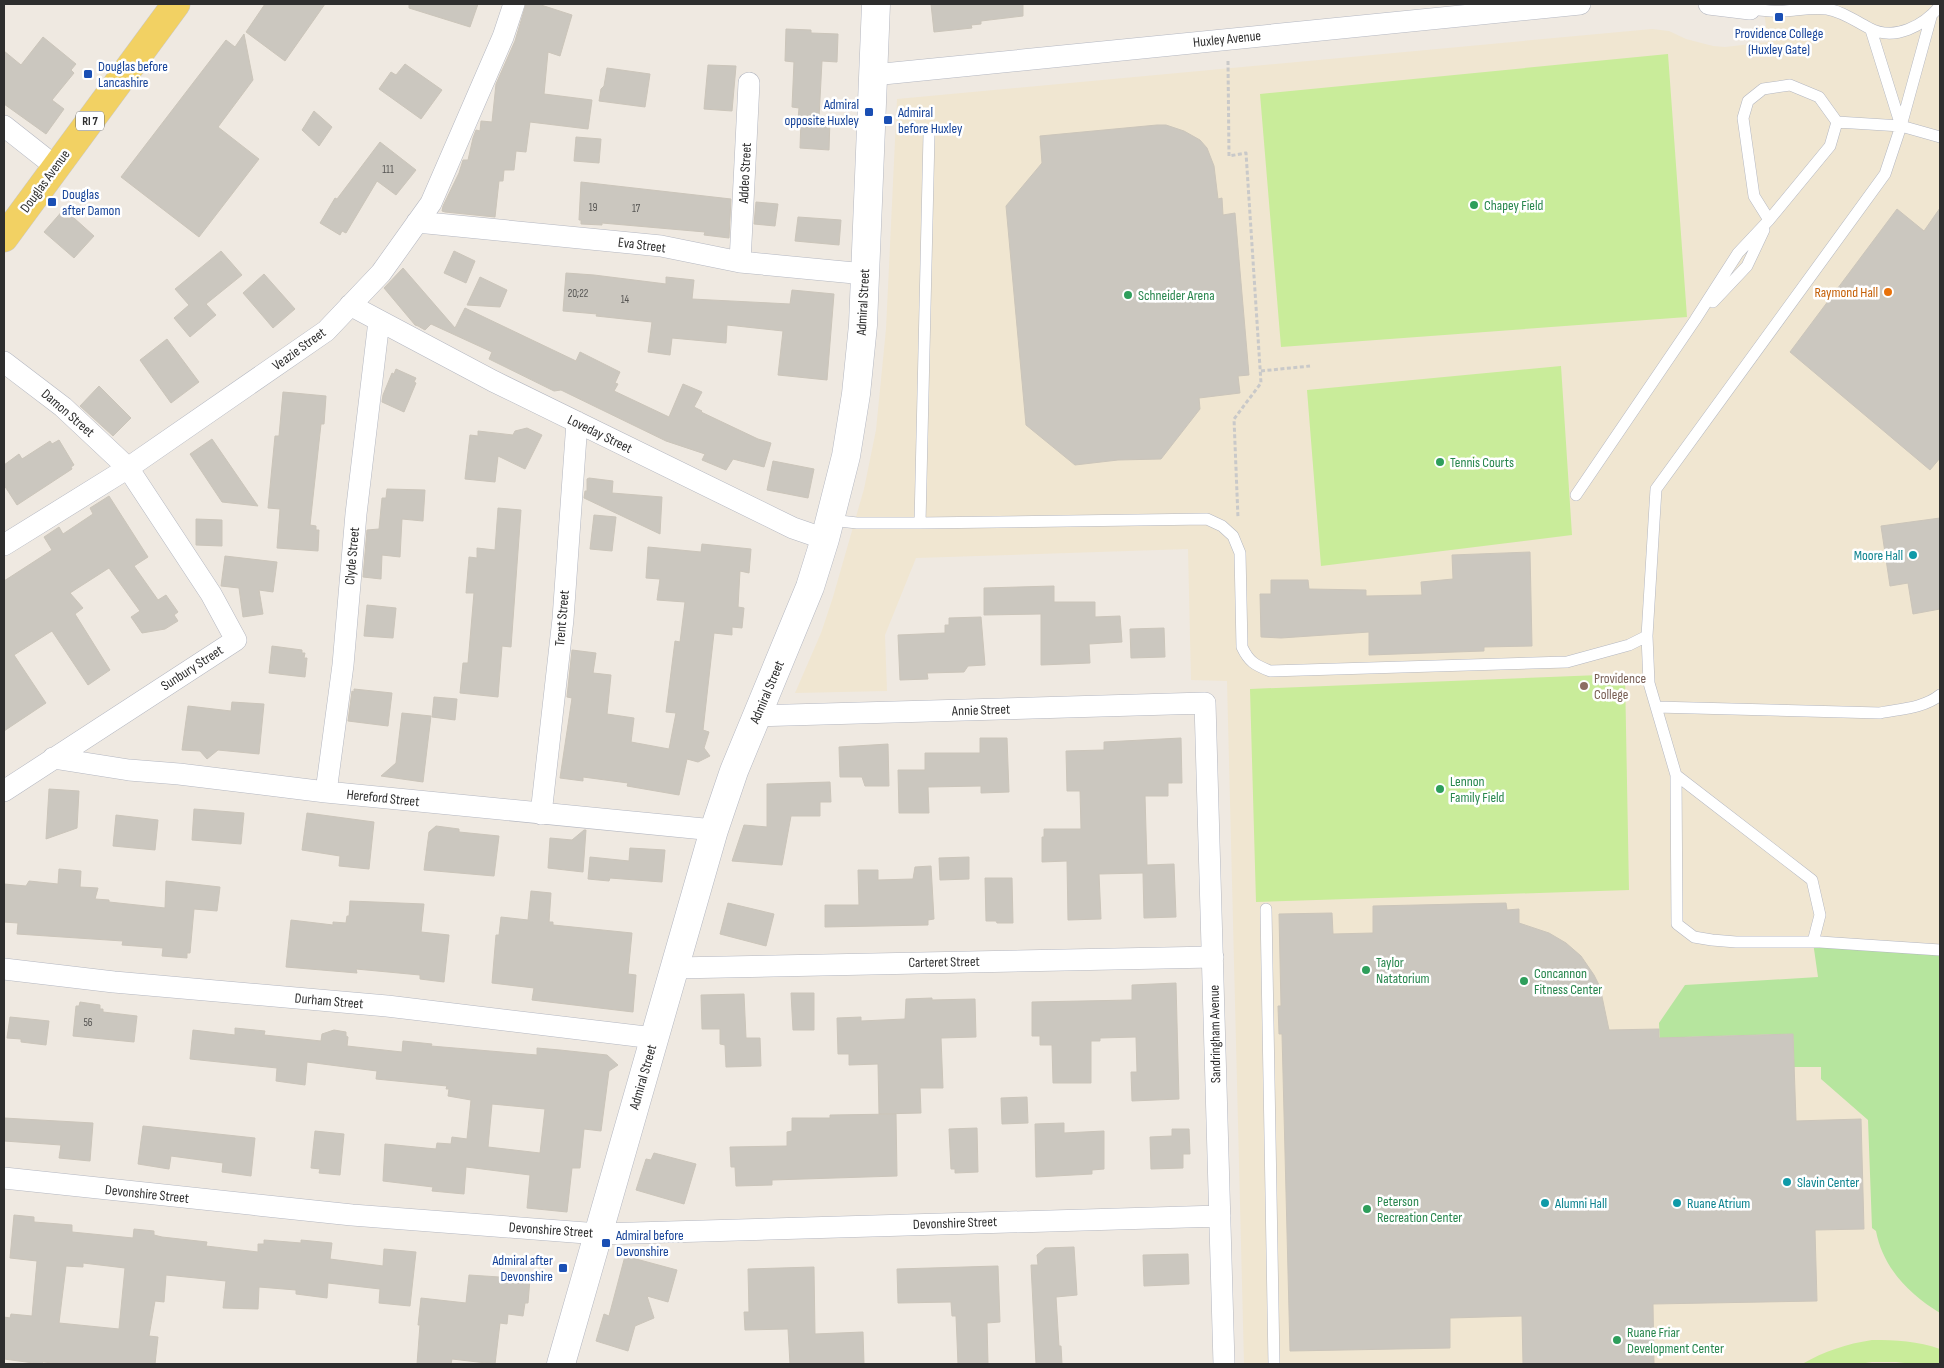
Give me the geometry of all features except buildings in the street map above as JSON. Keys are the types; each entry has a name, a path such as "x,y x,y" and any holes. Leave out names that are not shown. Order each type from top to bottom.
{"main road":[{"name":"Douglas Avenue","path":"4,238 176,4"},
{"name":"Admiral Street","path":"561,1364 714,830 734,772 800,612 828,530 846,456 856,394 863,324 876,4"}],"street":[{"name":"Veazie Street","path":"4,545 128,468 326,330 381,273 431,203 503,37 514,4"},
{"name":"Huxley Avenue","path":"873,75 1580,4"},
{"path":"1709,4 1750,9"},
{"name":"Addeo Street","path":"740,262 749,83"},
{"path":"4,126 56,167"},
{"name":"Eva Street","path":"417,222 661,246 740,262 865,274"},
{"name":"Loveday Street","path":"350,305 493,381 793,528 828,530"},
{"name":"Clyde Street","path":"326,792 343,664 356,514 379,321"},
{"name":"Damon Street","path":"4,362 63,407 128,468"},
{"name":"Trent Street","path":"541,814 563,618 577,422"},
{"name":"Sunbury Street","path":"4,791 236,640 211,594 128,468"},
{"name":"Annie Street","path":"757,716 1205,704"},
{"name":"Sandringham Avenue","path":"1205,704 1224,1364"},
{"name":"Hereford Street","path":"54,758 129,770 179,774 326,792 714,830"},
{"name":"Carteret Street","path":"675,968 1213,957"},
{"name":"Durham Street","path":"4,969 114,982 387,1006 654,1038"},
{"name":"Devonshire Street","path":"4,1178 352,1215 599,1234 1220,1216"}],"lane":[{"path":"1840,4 1848,15"},
{"path":"1750,9 1771,11 1816,8 1831,10 1848,15 1871,30 1886,33 1902,32 1918,26 1931,17 1940,6"},
{"path":"1931,17 1901,126 1885,174 1656,489 1647,636 1649,683 1676,775 1677,924 1694,937 1712,940 1736,942 1813,942 1940,950"},
{"path":"1871,30 1901,126"},
{"path":"1769,220 1754,196 1742,118 1748,101 1762,89 1790,85 1819,97 1837,122"},
{"path":"1837,122 1901,126 1940,137"},
{"path":"1576,495 1695,320 1738,253 1769,220 1830,146 1837,122"},
{"path":"920,522 929,135"},
{"path":"828,530 857,523 1207,519 1222,526 1232,536 1240,553 1242,647 1247,658 1258,666 1270,671 1567,662 1629,645 1647,636"},
{"path":"1656,707 1880,713 1909,708 1934,699 1940,694"},
{"path":"1676,775 1812,880 1820,915 1813,942"},
{"path":"1266,909 1274,1364"}],"path":[{"path":"1227,39 1229,156 1246,153 1262,383 1234,419 1240,553"},
{"path":"1261,371 1310,366"}],"shaded area":[{"name":"Providence College","path":"1763,4 1940,4 1940,1364 1244,1364 1227,681 1191,680 1188,549 916,558 885,635 887,691 795,693 821,633 833,597 864,489 876,430 886,329 897,99 1652,29 1669,31 1686,39 1725,47 1768,42"}],"green space":[{"name":"Chapey Field","path":"1668,54 1687,317 1281,347 1260,94"},
{"name":"Tennis Courts","path":"1561,366 1572,535 1321,566 1307,390"},
{"name":"Lennon Family Field","path":"1625,674 1629,890 1256,902 1250,689"},
{"path":"1813,942 1940,945 1940,1313 1918,1297 1899,1279 1885,1257 1876,1231 1872,1228 1868,1120 1821,1079 1821,1067 1794,1067 1793,1034 1686,1037 1660,1048 1659,1023 1685,985 1818,977"},
{"path":"1872,1340 1923,1344 1940,1349 1940,1364 1872,1362 1859,1364 1802,1364 1836,1349"}],"place":[{"name":"Providence College (Huxley Gate)","path":"1779,17"},
{"name":"Douglas before Lancashire","path":"88,74"},
{"name":"Admiral opposite Huxley","path":"869,112"},
{"name":"Admiral before Huxley","path":"888,120"},
{"name":"Douglas after Damon","path":"52,202"},
{"name":"Chapey Field","path":"1474,205"},
{"name":"Raymond Hall","path":"1888,292"},
{"name":"Schneider Arena","path":"1128,295"},
{"name":"Tennis Courts","path":"1440,462"},
{"name":"Moore Hall","path":"1913,555"},
{"name":"Providence College","path":"1584,686"},
{"name":"Lennon Family Field","path":"1440,789"},
{"name":"Taylor Natatorium","path":"1366,970"},
{"name":"Concannon Fitness Center","path":"1524,981"},
{"name":"Slavin Center","path":"1787,1182"},
{"name":"Alumni Hall","path":"1545,1203"},
{"name":"Ruane Atrium","path":"1677,1203"},
{"name":"Peterson Recreation Center","path":"1367,1209"},
{"name":"Admiral before Devonshire","path":"606,1243"},
{"name":"Admiral after Devonshire","path":"563,1268"},
{"name":"Ruane Friar Development Center","path":"1617,1340"}]}
